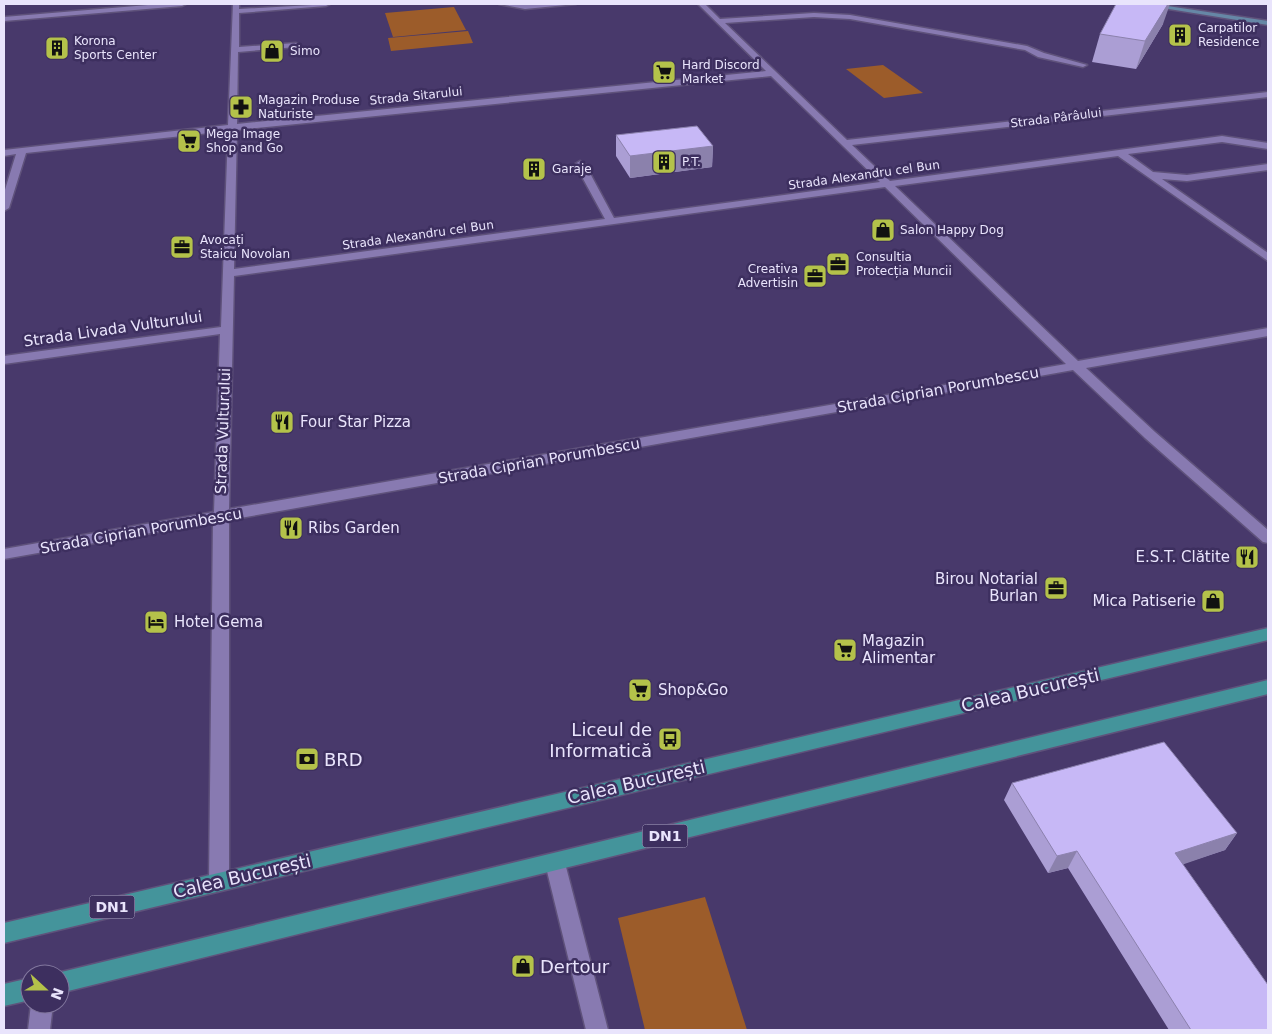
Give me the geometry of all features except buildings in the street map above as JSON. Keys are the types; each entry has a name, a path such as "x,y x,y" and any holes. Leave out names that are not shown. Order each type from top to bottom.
{"main road":[{"path":"1142,4 1268,23"},
{"name":"Calea București","path":"4,933 1268,634"},
{"name":"DN1","path":"70,980 555,863 1268,687"},
{"path":"4,995 20,991"}],"street":[{"path":"4,19 182,4"},
{"name":"Strada Vulturului","path":"219,881 221,517 236,7 326,4"},
{"path":"503,4 525,7 572,4"},
{"path":"701,4 1075,365 1150,435 1268,538"},
{"path":"720,21 814,15 850,17 1027,48 1041,56 1083,65"},
{"path":"234,50 296,45"},
{"name":"Strada Sitarului","path":"4,153 772,73"},
{"name":"Strada Pârâului","path":"843,143 1268,94"},
{"name":"Strada Alexandru cel Bun","path":"228,272 1222,139 1268,146"},
{"path":"4,208 8,184 22,151"},
{"path":"1121,154 1267,256"},
{"path":"580,164 611,221"},
{"path":"1150,175 1187,178 1268,167"},
{"name":"Strada Livada Vulturului","path":"4,360 226,330"},
{"path":"1075,365 1268,332"},
{"name":"Strada Ciprian Porumbescu","path":"4,554 1075,365"},
{"path":"555,863 597,1030"},
{"path":"39,1030 41,1014"}],"shaded area":[{"path":"454,7 466,30 393,37 385,13"},
{"path":"468,31 473,43 391,51 388,38"},
{"path":"883,65 923,93 884,98 846,69"},
{"path":"705,897 747,1030 645,1030 618,918"}],"place":[{"name":"Carpatilor Residence","path":"1180,35"},
{"name":"Korona Sports Center","path":"57,48"},
{"name":"Simo","path":"272,51"},
{"name":"Hard Discord Market","path":"664,72"},
{"name":"Magazin Produse Naturiste","path":"241,107"},
{"name":"Mega Image Shop and Go","path":"189,141"},
{"name":"P.T.","path":"664,162"},
{"name":"Garaje","path":"534,169"},
{"name":"Salon Happy Dog","path":"883,230"},
{"name":"Avocați Staicu Novolan","path":"182,247"},
{"name":"Consultia Protecția Muncii","path":"838,264"},
{"name":"Creativa Advertisin","path":"815,276"},
{"name":"Four Star Pizza","path":"282,422"},
{"name":"Ribs Garden","path":"291,528"},
{"name":"E.S.T. Clătite","path":"1247,557"},
{"name":"Birou Notarial Burlan","path":"1056,588"},
{"name":"Mica Patiserie","path":"1213,601"},
{"name":"Hotel Gema","path":"156,622"},
{"name":"Magazin Alimentar","path":"845,650"},
{"name":"Shop&Go","path":"640,690"},
{"name":"Liceul de Informatică","path":"670,739"},
{"name":"BRD","path":"307,759"},
{"name":"Dertour","path":"523,966"}]}
